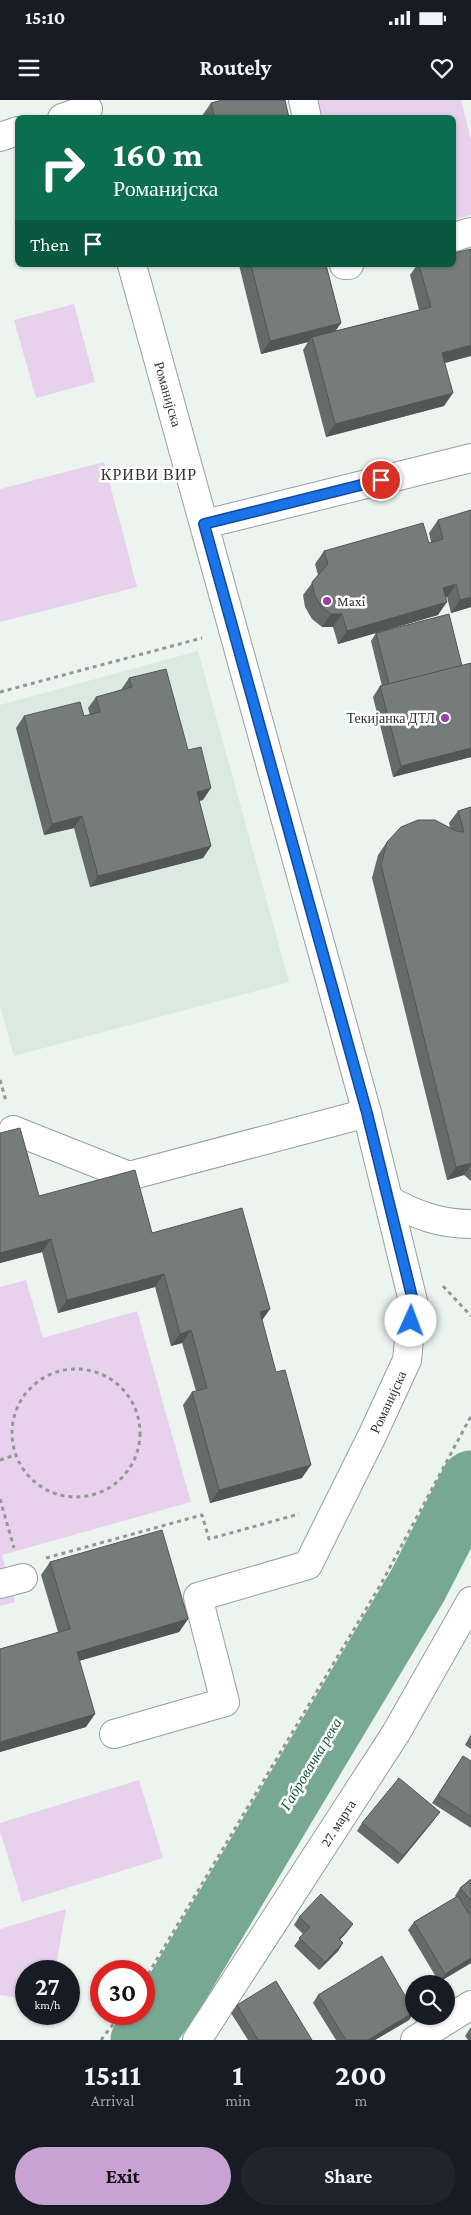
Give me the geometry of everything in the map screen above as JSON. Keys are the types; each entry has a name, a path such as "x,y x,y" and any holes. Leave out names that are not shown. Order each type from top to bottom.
{"street":[{"path":"303,100 306,115"},
{"path":"71,115 88,109"},
{"path":"0,137 15,132"},
{"path":"456,236 471,232"},
{"name":"Романијска","path":"114,1734 225,1702 198,1597 308,1565 407,1360 413,1301 367,1113 133,267"},
{"path":"204,524 471,458"},
{"path":"13,1130 129,1176 367,1113"},
{"path":"389,1200 412,1212 449,1224 471,1224"},
{"name":"27. марта","path":"197,2040 396,1733 471,1601"},
{"path":"415,2040 471,2006"}],"path":[{"path":"0,692 234,628"},
{"path":"63,1369 86,1369 107,1376 123,1389 134,1405 140,1425 137,1452 132,1464 120,1480 102,1491 83,1497 63,1496 44,1489 27,1475 15,1455 11,1433 15,1411 26,1392 42,1377 63,1369"},
{"path":"155,1963 382,1584 471,1416"},
{"path":"0,1460 15,1455"},
{"path":"0,1498 14,1576 202,1514 209,1539 339,1503"},
{"path":"0,1509 4,1512"},
{"path":"101,2040 113,2025"}],"shaded area":[{"path":"316,100 461,100 471,140 471,215 456,219 456,115 320,115"},
{"path":"74,304 95,382 36,398 14,320"},
{"path":"104,462 137,587 0,622 0,489"},
{"path":"198,651 289,982 14,1056 0,1006 0,705"},
{"path":"26,1280 43,1338 137,1311 191,1502 2,1555 15,1602 0,1606 0,1287"},
{"path":"139,1780 163,1858 22,1902 0,1831 0,1823"},
{"path":"66,1909 57,1960 15,1960 15,1997 0,1995 0,1929"}],"building":[{"path":"222,100 285,100 288,115 214,115 211,103"},
{"path":"471,249 471,345 442,353 453,393 335,424 312,337 431,307 420,267 456,267 456,253"},
{"path":"252,267 327,267 341,323 270,341"},
{"path":"471,510 471,597 460,600 456,584 443,588 447,602 347,631 342,614 331,614 321,606 314,594 312,582 328,564 324,551 423,523 429,543 443,539 438,520"},
{"path":"449,614 462,666 389,684 376,633"},
{"path":"471,663 471,748 401,766 380,686"},
{"path":"166,669 188,750 201,747 211,788 197,792 211,846 98,876 82,816 52,824 24,716 80,702 84,716 100,712 96,697 132,687 129,678"},
{"path":"471,807 471,1163 456,1167 381,865 387,842 401,827 418,820 435,820 456,831 464,832 458,811"},
{"path":"20,1128 39,1196 135,1170 152,1233 242,1208 270,1309 260,1312 276,1372 285,1370 311,1465 219,1490 192,1392 207,1388 191,1330 180,1334 164,1274 67,1300 51,1239 0,1253 0,1133"},
{"path":"162,1530 188,1619 77,1652 95,1714 0,1742 0,1649 70,1629 50,1562"},
{"path":"463,1756 471,1761 471,1817 438,1795"},
{"path":"399,1778 440,1812 403,1856 362,1823"},
{"path":"471,1879 471,1901 460,1888"},
{"path":"321,1894 353,1924 339,1939 343,1943 325,1962 299,1938 310,1927 299,1917"},
{"path":"458,1896 471,1917 471,1958 445,1974 414,1922"},
{"path":"382,1956 405,1996 405,2017 368,2040 346,2040 318,1995"},
{"path":"276,1981 312,2040 258,2040 237,2005"}],"waterway":[{"name":"Габровачка река","path":"141,2040 171,1998 418,1585 471,1481"}],"place":[{"name":"Maxi","path":"327,601"},
{"name":"Текијанка ДТЛ","path":"445,718"}],"district":[{"name":"КРИВИ ВИР","path":"149,474"}],"route":[{"path":"381,480 204,524 367,1113 413,1301 411,1321"}]}
